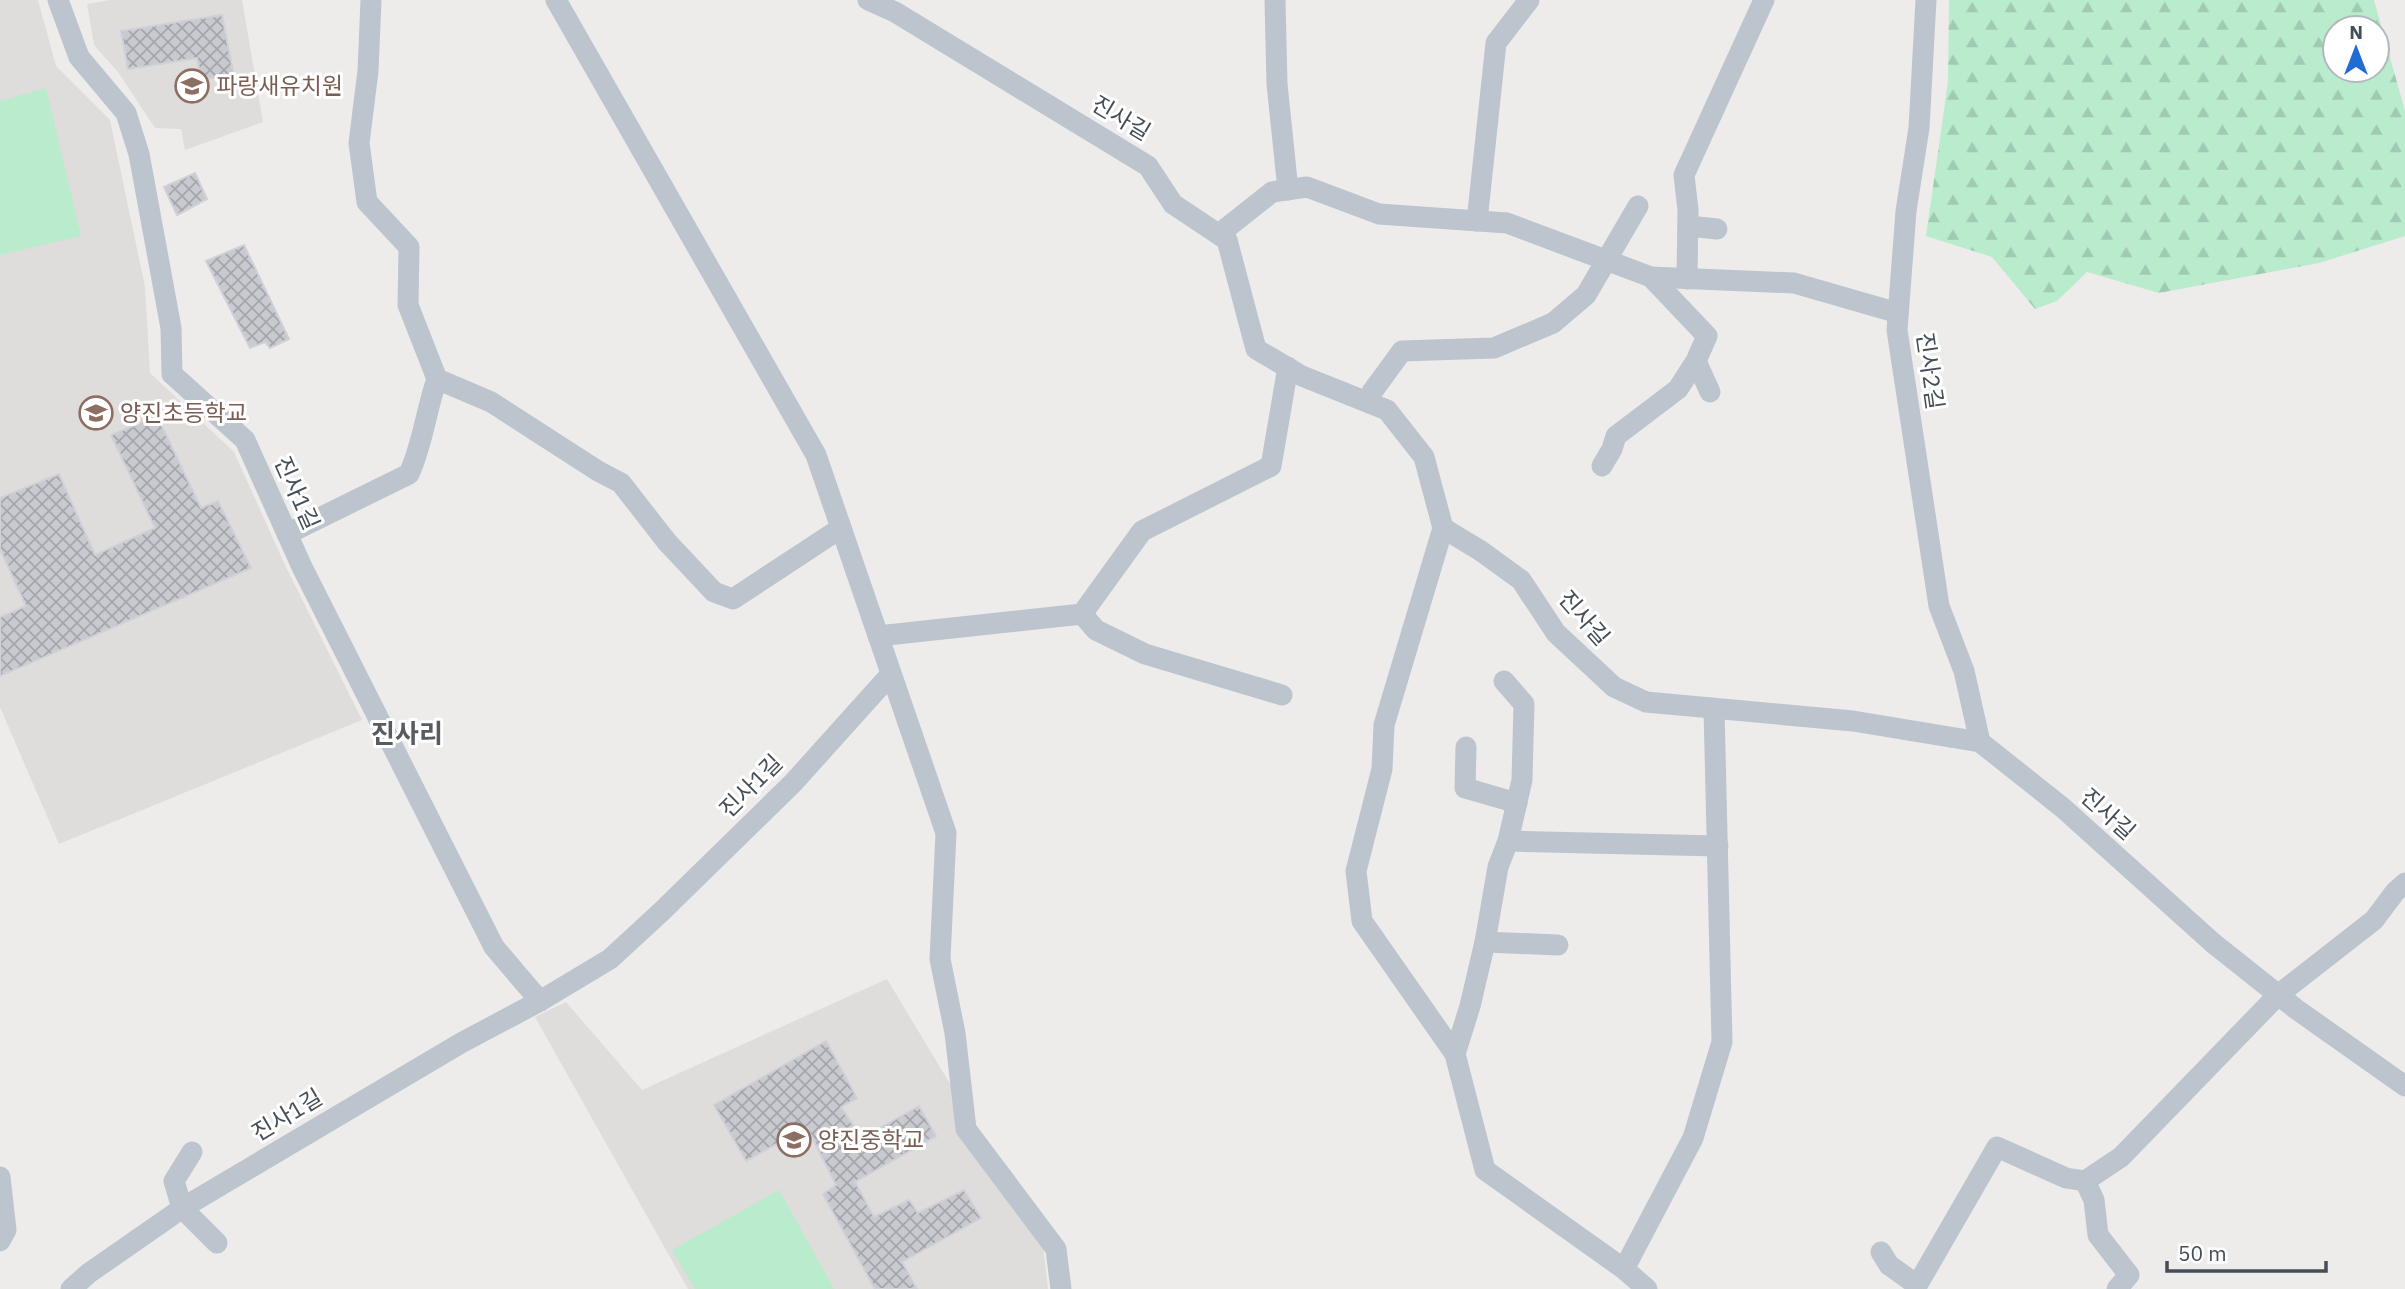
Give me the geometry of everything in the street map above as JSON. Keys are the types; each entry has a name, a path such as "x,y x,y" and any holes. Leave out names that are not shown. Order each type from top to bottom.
{"street":[{"path":"59,0 64,0"},
{"name":"진사1길","path":"59,0 79,57 126,113 139,154 172,328 172,374 245,440 287,534 376,717 494,947 540,1001"},
{"path":"287,534 409,474 418,454 428,404 437,379 408,305 409,247 367,202 359,143 368,71 371,0"},
{"path":"556,0 816,454 946,832 940,959 955,1033 966,1129 1056,1249 1061,1289"},
{"name":"진사길","path":"868,0 895,12 1148,166 1173,204 1219,234"},
{"path":"1275,0 1277,84 1288,190"},
{"path":"1477,221 1496,44 1529,0"},
{"path":"1687,279 1685,175 1764,0"},
{"name":"진사2길","path":"1926,0 1919,128 1906,211 1897,330 1939,606 1964,671 1980,742"},
{"path":"1647,1289 1624,1269 1485,1170 1454,1054 1362,921 1356,871 1382,769 1384,724 1443,528 1424,457 1387,410 1302,376 1256,349 1227,240 1219,234 1272,192 1307,187 1379,214 1507,223 1651,277 1794,283 1898,313"},
{"path":"1369,403 1372,392 1402,351 1494,348 1553,323 1586,295 1638,206"},
{"path":"1688,226 1717,229"},
{"path":"1602,466 1616,436 1678,389 1696,361 1707,335 1651,277"},
{"path":"1696,361 1710,392"},
{"path":"878,636 1082,614 1142,531 1271,466 1287,368"},
{"path":"437,379 491,402 621,483 667,542 714,592 733,600 841,528"},
{"name":"진사길","path":"1443,528 1521,580 1556,633 1614,687 1646,702 1853,721 1980,742 2063,808 2213,943 2278,995 2405,1086"},
{"path":"1082,614 1096,630 1145,654 1282,695"},
{"name":"진사1길","path":"71,1289 89,1273 182,1208 461,1043 540,1001 610,959 793,783 891,674"},
{"path":"1454,1054 1470,1006 1498,867 1522,780 1524,704 1504,681"},
{"path":"1624,1269 1693,1138 1722,1042 1714,709"},
{"path":"1466,747 1465,788 1517,803"},
{"path":"1507,841 1718,846"},
{"path":"1881,1252 1889,1265 1916,1287 1997,1147 2066,1178 2085,1181 2121,1157 2278,995 2374,920 2405,883"},
{"path":"1485,942 1558,945"},
{"path":"192,1152 174,1181 182,1208 217,1243"},
{"path":"0,1177 6,1230 0,1241"},
{"path":"2085,1181 2094,1199 2098,1235 2129,1275 2117,1289"}],"shaded area":[{"name":"양진초등학교","path":"0,0 38,0 56,66 110,120 145,287 150,373 234,452 285,565 362,720 59,844 0,707"},
{"name":"파랑새유치원","path":"110,0 242,0 263,122 185,150 181,129 155,128 118,72 94,45 87,4"},
{"name":"양진중학교","path":"887,979 1042,1237 1048,1289 688,1289 535,1017 566,1002 642,1090"}],"green space":[{"path":"1949,0 2374,0 2378,14 2321,14 2321,84 2391,84 2391,61 2405,111 2405,236 2319,263 2159,293 2087,272 2057,301 2035,309 1992,257 1926,236 1948,82"},
{"path":"46,88 81,236 0,255 0,101"},
{"path":"779,1190 834,1289 695,1289 672,1250"}],"building":[{"path":"222,15 234,76 201,79 197,58 128,69 121,31"},
{"path":"195,173 207,199 177,215 164,187"},
{"path":"244,245 289,339 270,348 265,342 250,348 206,261"},
{"path":"157,416 201,508 218,501 251,568 0,676 0,617 26,606 0,549 0,498 59,474 95,555 155,528 111,435"},
{"path":"826,1041 857,1098 841,1107 862,1138 919,1106 936,1136 855,1182 874,1217 909,1200 918,1213 964,1190 981,1218 902,1262 917,1289 875,1289 823,1194 836,1185 807,1127 746,1161 714,1105"}],"place":[{"name":"파랑새유치원","path":"192,86"},
{"name":"양진초등학교","path":"96,413"},
{"name":"양진중학교","path":"794,1140"}],"district":[{"name":"진사리","path":"407,734"}]}
